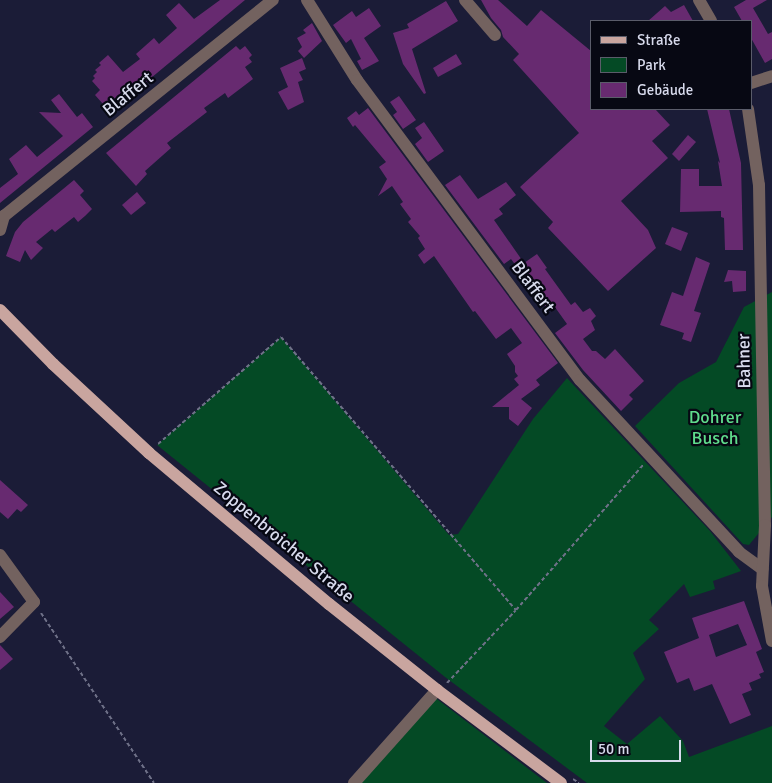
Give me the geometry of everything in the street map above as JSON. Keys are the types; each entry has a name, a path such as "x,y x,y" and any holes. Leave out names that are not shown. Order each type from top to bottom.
{"main road":[{"name":"Zoppenbroicher Straße","path":"0,310 53,364 149,453 329,604 437,690 566,780"}],"street":[{"name":"Blaffert","path":"0,230 2,218 273,0"},
{"name":"Blaffert","path":"307,0 357,80 580,380 738,552 762,569"},
{"path":"465,0 494,34"},
{"path":"699,0 710,20"},
{"path":"752,83 772,76"},
{"name":"Bahner","path":"748,110 759,185 768,544 762,569 763,600 772,641"},
{"path":"0,555 34,602 0,637"},
{"path":"354,783 437,690"}],"path":[{"path":"149,453 281,337 516,610"},
{"path":"437,690 516,610 650,457"},
{"path":"325,583 348,602"},
{"path":"34,602 154,783"},
{"path":"566,780 580,783"}],"green space":[{"name":"Dohrer Busch","path":"772,292 772,517 749,545 743,544 635,426 679,383 716,362 744,307"},
{"path":"281,337 449,535 458,534 533,419 567,378 710,531 741,571 713,581 715,589 690,597 684,584 649,620 659,629 633,653 645,679 604,726 627,744 660,716 683,741 689,757 772,726 772,783 587,783 445,677 157,445"},
{"path":"433,696 547,783 354,783"}],"building":[{"path":"220,0 245,0 110,112 95,95 100,90 92,81 95,78 93,76 97,72 95,70 101,65 99,63 108,55 123,72 140,59 136,54 154,38 159,44 177,28 166,15 179,3 194,19"},
{"path":"481,0 498,0 527,26 541,10 590,50 590,110 656,110 670,125 652,141 668,158 621,201 648,230 656,248 608,291 548,228 553,222 520,187 579,133 513,60 519,54 503,37 501,30 491,18"},
{"path":"746,0 767,0 753,8 768,34 772,32 772,59 765,63 752,40 752,20 741,20 734,7"},
{"path":"446,1 458,21 412,49 426,93 424,94 403,64 393,33 409,28 407,24"},
{"path":"684,5 692,20 649,20 665,6 671,12"},
{"path":"369,8 381,26 364,38 379,61 362,70 357,61 361,59 351,39 346,43 333,25 352,11 356,17"},
{"path":"312,23 322,41 304,58 298,51 302,47 297,38 306,33 303,30"},
{"path":"236,46 240,50 245,46 252,55 249,58 252,62 245,67 253,79 228,98 225,93 204,108 207,112 167,143 171,148 145,171 147,174 136,186 106,153"},
{"path":"456,54 462,64 438,77 433,68"},
{"path":"302,58 306,69 299,72 303,80 298,82 304,102 288,110 278,92 288,87 280,68"},
{"path":"59,94 77,117 82,113 93,127 0,203 0,188 18,174 9,159 26,145 37,157 63,136 39,112 61,113 51,100"},
{"path":"399,96 416,120 403,129 393,115 397,112 390,102"},
{"path":"368,108 558,363 536,380 540,385 521,399 532,408 518,426 509,419 509,407 492,407 519,385 514,379 518,376 515,372 515,366 507,354 522,343 511,328 496,339 475,311 473,312 434,256 424,264 418,255 425,249 418,238 420,236 408,222 411,219 400,204 403,202 392,186 378,196 387,179 379,167 386,162 347,118 356,111 359,115"},
{"path":"707,110 729,110 741,163 743,250 725,250 724,218 721,217 721,211 680,212 681,169 699,169 699,186 722,186 718,161 720,163"},
{"path":"424,122 444,151 428,162 415,144 422,138 415,128"},
{"path":"688,135 696,142 679,161 672,154"},
{"path":"460,175 478,199 506,182 516,195 499,209 503,214 494,220 524,263 537,254 547,268 545,269 571,305 575,302 583,312 590,308 596,316 591,321 595,330 583,339 592,351 596,351 605,359 615,349 644,381 629,395 633,399 621,411 583,370 555,333 567,324 552,303 546,307 511,259 504,264 445,185"},
{"path":"74,180 84,191 80,195 92,209 78,222 74,217 55,232 52,229 36,242 43,248 31,260 25,250 20,262 6,256 15,232 23,222"},
{"path":"137,192 146,203 131,215 122,205"},
{"path":"672,227 688,233 681,251 665,244"},
{"path":"696,257 710,263 694,311 701,313 691,342 682,339 684,333 660,325 672,292 683,296"},
{"path":"728,270 746,271 746,291 733,292 732,281 724,282"},
{"path":"0,480 28,505 21,512 17,509 8,519 0,512"},
{"path":"0,592 14,607 0,619"},
{"path":"744,601 762,649 756,652 764,672 759,674 761,678 749,683 752,690 742,694 751,715 730,724 712,684 694,691 689,678 677,683 664,652 699,638 692,618","holes":["738,624 747,645 716,657 709,635"]},
{"path":"0,645 13,659 0,670"}]}
